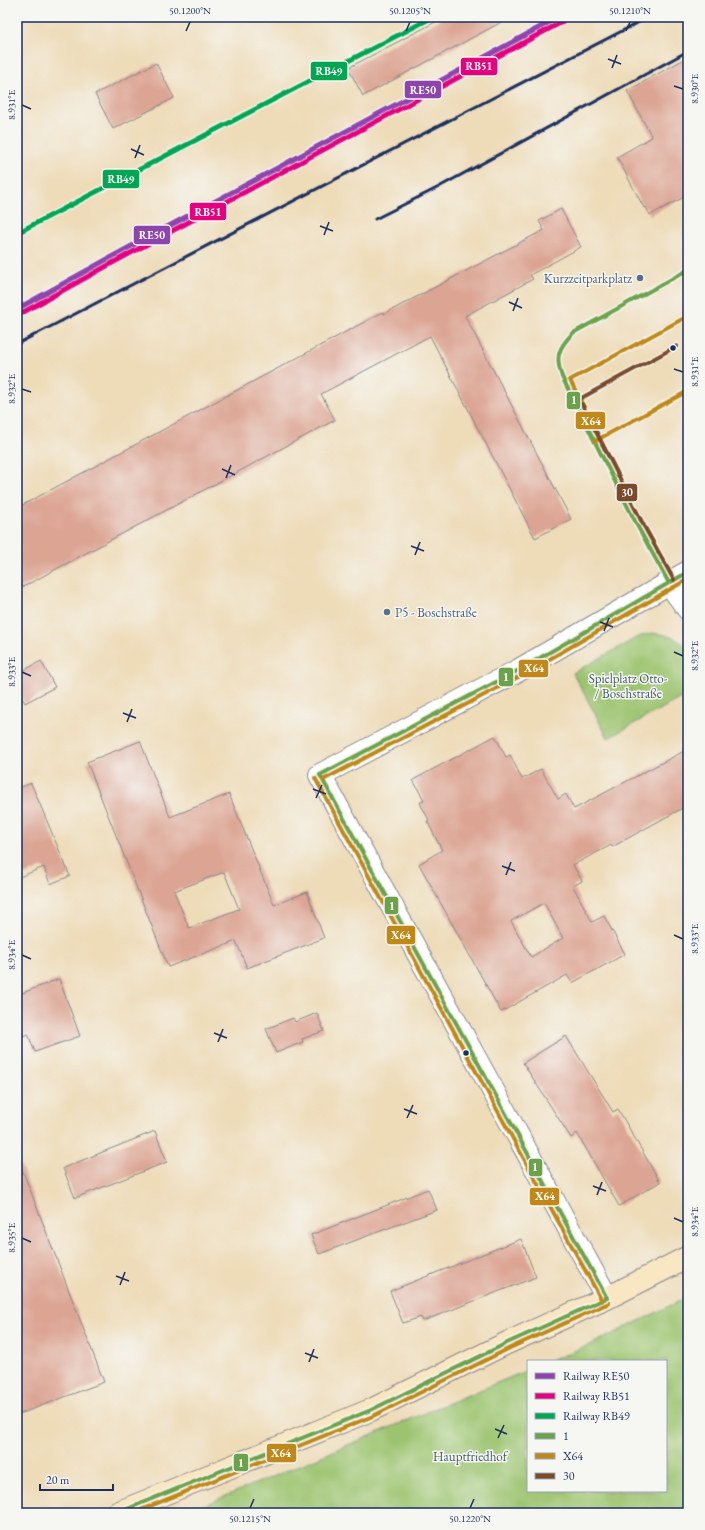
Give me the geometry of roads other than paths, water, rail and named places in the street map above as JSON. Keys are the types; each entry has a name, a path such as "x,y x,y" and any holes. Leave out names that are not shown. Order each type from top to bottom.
{"street":[{"path":"607,1298 320,775 519,670 688,572"},
{"path":"669,582 688,609"},
{"path":"117,1513 372,1410 507,1343 607,1298 688,1257"}],"railway":[{"path":"17,344 649,17"},
{"path":"375,219 437,188 688,51"}],"rail line":[{"name":"RB49","path":"17,233 433,17"},
{"name":"RE50","path":"17,309 559,17"},
{"name":"RB51","path":"20,314 562,22"}],"place":[{"name":"Kurzzeitparkplatz","path":"640,278"},
{"name":"P5 - Boschstraße","path":"387,612"}],"park label":[{"name":"Spielplatz Otto- / Boschstraße","path":"628,686"},
{"name":"Hauptfriedhof","path":"470,1456"}]}
